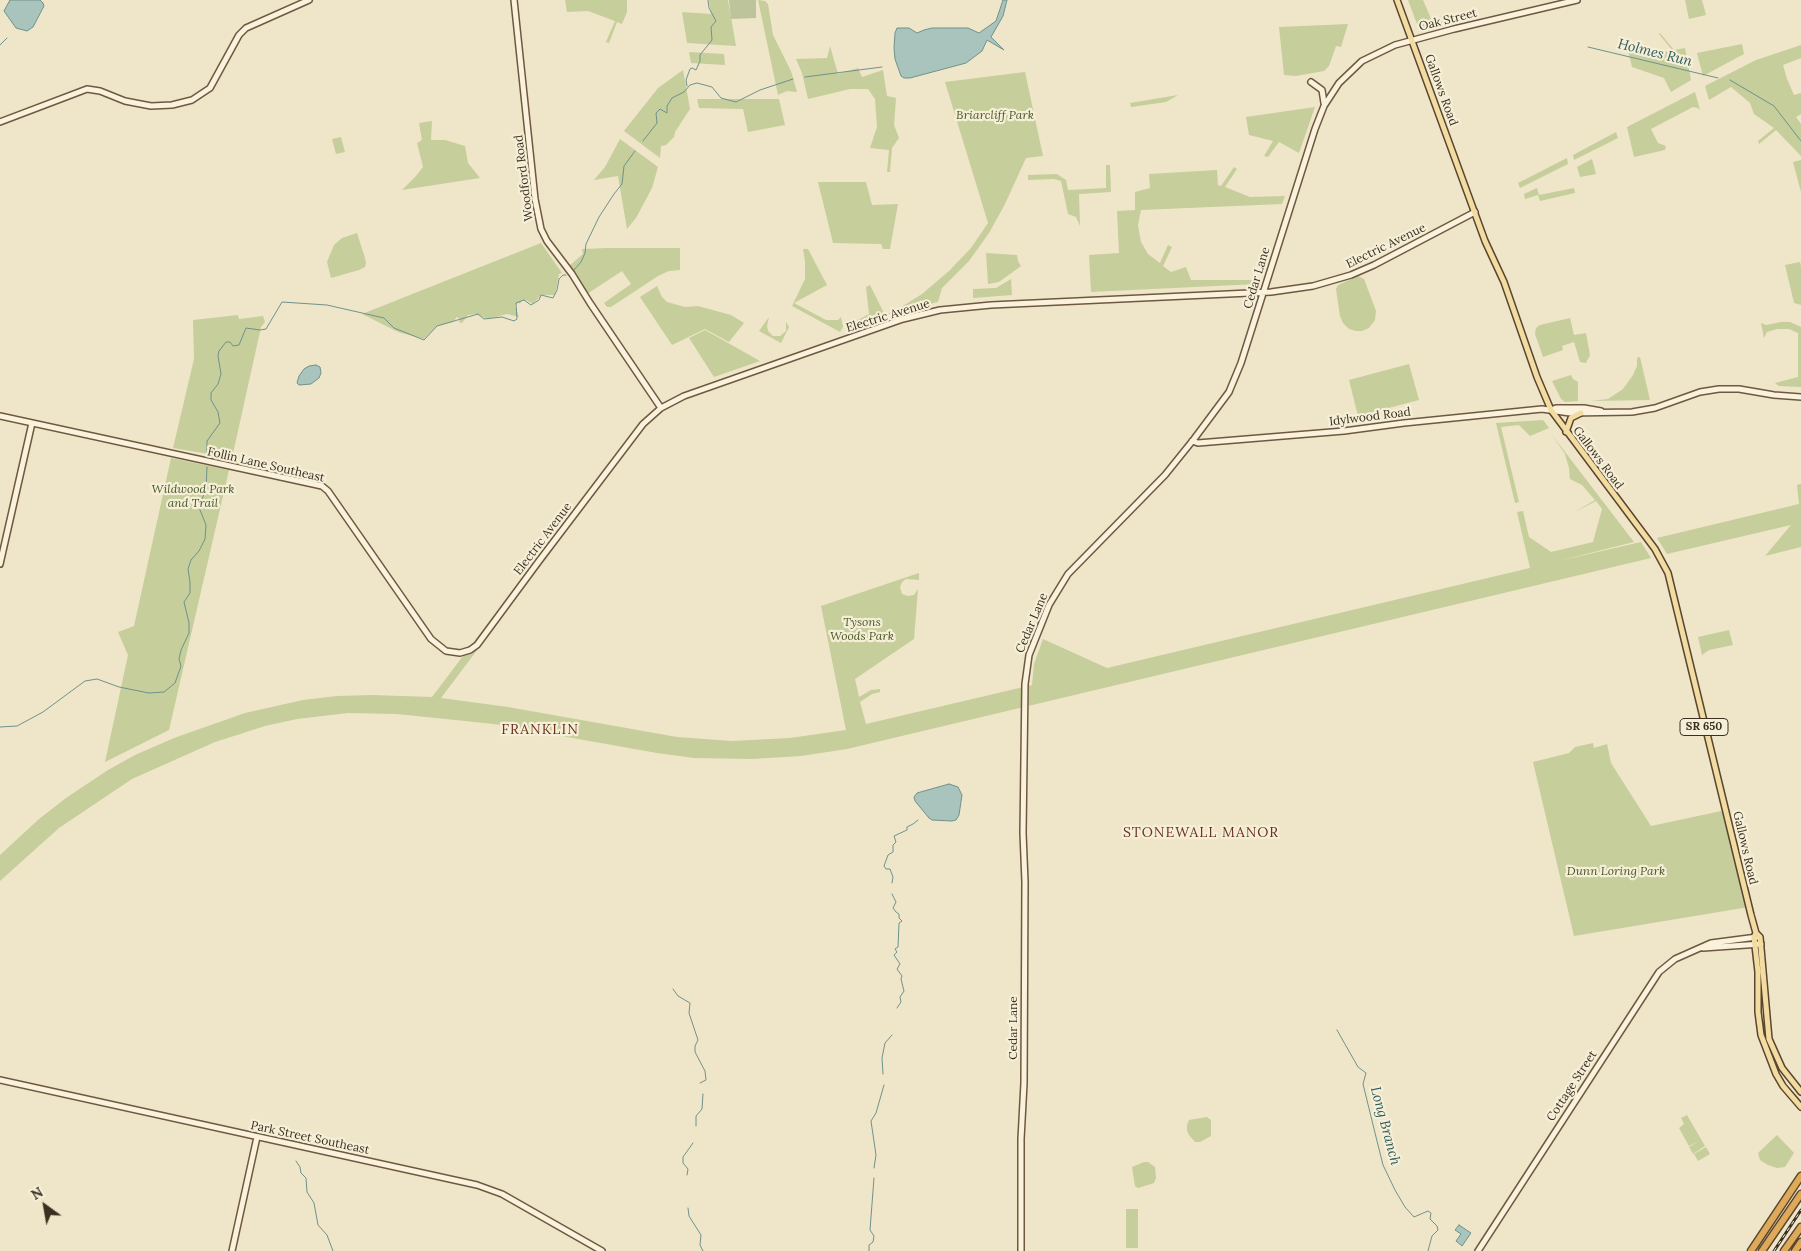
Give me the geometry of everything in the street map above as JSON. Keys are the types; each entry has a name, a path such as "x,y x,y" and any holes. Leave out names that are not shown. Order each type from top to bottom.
{"highway":[{"path":"1751,1251 1801,1176"},
{"path":"1762,1251 1801,1194"},
{"path":"1784,1251 1801,1227"},
{"path":"1795,1251 1801,1242"}],"main road":[{"name":"Gallows Road","path":"1397,0 1485,240 1504,282 1537,377 1551,410 1655,549 1668,573 1756,936 1761,944 1769,1039 1779,1063 1801,1092"},
{"path":"1566,432 1571,418 1580,413"},
{"name":"Gallows Road","path":"1756,936 1761,1035 1767,1054 1780,1080 1801,1107"}],"street":[{"path":"0,122 87,89 100,91 125,101 151,106 172,105 192,100 210,88 239,35 246,28 309,0"},
{"name":"Woodford Road","path":"514,0 538,221 547,241 568,268 661,408"},
{"name":"Oak Street","path":"1412,39 1577,0"},
{"name":"Cedar Lane","path":"1021,1251 1021,1139 1025,1001 1023,834 1024,691 1026,664 1049,605 1068,574 1165,475 1219,406 1234,382 1324,105 1339,82 1354,67 1381,50 1412,39"},
{"path":"1311,82 1322,90 1324,105"},
{"name":"Electric Avenue","path":"450,652 464,652 478,645 636,433 661,408 684,396 903,319 940,310 1263,292 1313,286 1350,275 1374,265 1475,212"},
{"name":"Idylwood Road","path":"1192,442 1344,431 1542,409 1561,413 1632,412 1655,408 1700,392 1719,388 1801,397"},
{"name":"Idylwood Road","path":"1551,410 1556,408 1584,408 1611,413"},
{"name":"Follin Lane Southeast","path":"0,416 322,486 328,491 431,638 441,648 450,652"},
{"path":"0,564 32,423"},
{"name":"Cottage Street","path":"1478,1251 1654,977 1674,959 1698,948 1711,943 1756,936"},
{"name":"Cottage Street","path":"1698,948 1761,944"},
{"name":"Park Street Southeast","path":"0,1080 477,1185 496,1191 602,1251"},
{"path":"232,1251 257,1137"}],"green space":[{"path":"565,0 627,0 627,12 622,24 617,22 609,43 606,42 615,21 588,11 567,12"},
{"path":"709,0 728,0 736,46 687,43 682,12 711,14"},
{"path":"729,0 756,0 756,18 731,19"},
{"path":"758,0 765,1 768,4 773,35 791,71 797,92 787,91 778,95"},
{"path":"1408,0 1423,0 1432,21 1446,14 1447,20 1444,24 1423,29 1417,24"},
{"path":"1685,0 1702,0 1706,15 1689,19"},
{"path":"1348,24 1341,47 1336,46 1329,66 1324,71 1296,76 1284,75 1279,27"},
{"path":"1660,33 1674,50 1685,48 1691,80 1671,92 1664,78 1632,67 1627,46 1653,55 1672,50"},
{"path":"1742,44 1744,54 1703,76 1697,53"},
{"path":"1801,45 1801,58 1783,65 1794,95 1801,93 1801,114 1796,117 1801,124 1801,156 1776,130 1759,144 1758,141 1774,128 1754,114 1750,103 1731,87 1709,100 1705,86 1756,60"},
{"path":"830,46 838,74 858,68 862,77 883,70 887,96 896,98 894,125 899,138 892,148 890,172 887,172 889,150 870,148 877,127 875,99 868,89 850,89 808,99 802,73 796,59 827,58"},
{"path":"689,52 724,54 725,65 691,63"},
{"path":"683,70 690,109 675,132 674,137 666,145 661,146 660,158 624,131 658,88"},
{"name":"Briarcliff Park","path":"1025,72 1043,156 1026,158 1005,204 989,233 969,261 942,288 938,302 885,315 922,294 949,271 971,248 988,223 945,82"},
{"path":"1695,92 1700,110 1693,107 1651,129 1658,143 1666,146 1665,150 1634,157 1627,127"},
{"path":"1178,95 1166,102 1131,107 1130,103"},
{"path":"697,99 779,99 785,125 748,132 743,109 699,108"},
{"path":"1315,107 1299,153 1279,142 1268,157 1264,156 1273,141 1249,135 1246,117"},
{"path":"432,121 431,140 445,140 465,146 468,163 480,178 402,190 423,167 417,143 422,140 419,123"},
{"path":"1616,132 1618,138 1574,160 1573,155"},
{"path":"341,137 345,152 336,154 332,139"},
{"path":"620,139 658,167 652,188 636,218 627,229 618,176 594,180 605,167"},
{"path":"1567,158 1568,164 1520,188 1518,183"},
{"path":"1592,159 1596,174 1580,177 1577,167"},
{"path":"1801,160 1801,192 1793,162"},
{"path":"1106,165 1110,165 1111,192 1079,194 1080,226 1076,217 1068,214 1061,181 1054,179 1028,180 1028,175 1057,174 1066,180 1068,190 1106,188"},
{"path":"1234,167 1237,169 1225,187 1250,197 1285,196 1282,204 1141,210 1138,225 1141,242 1148,254 1160,263 1168,245 1172,247 1163,266 1171,272 1186,267 1191,280 1259,280 1257,284 1091,292 1089,255 1119,253 1117,211 1135,210 1135,192 1150,188 1149,174 1217,170 1218,185 1221,186"},
{"path":"818,182 866,182 872,205 898,204 890,249 883,249 881,244 833,243"},
{"path":"1537,188 1539,195 1574,188 1575,193 1540,201 1538,195 1525,199 1524,194"},
{"path":"357,233 365,258 365,267 331,278 327,262 334,245 342,238"},
{"path":"541,243 562,273 559,274 555,295 541,295 533,304 526,300 521,301 520,304 518,302 515,306 519,317 507,314 488,319 475,314 468,315 462,323 459,322 460,319 457,317 453,322 437,326 424,339 398,332 362,314"},
{"path":"680,248 680,270 669,271 658,276 611,307 607,307 604,303 631,284 622,271 587,294 569,266 583,254 582,249"},
{"path":"803,249 808,249 827,285 794,303 826,320 838,320 841,317 843,327 840,332 792,306 805,279"},
{"path":"986,253 1017,255 1021,266 999,282 988,284"},
{"path":"1800,262 1801,305 1794,303 1785,265"},
{"path":"1358,276 1364,279 1376,311 1375,320 1369,328 1362,331 1349,329 1343,323 1340,316 1336,289 1338,285"},
{"path":"1011,279 1012,295 973,298 973,289 996,288"},
{"path":"870,285 885,315 859,325 852,323 869,314 866,287"},
{"path":"657,286 662,297 667,302 685,307 698,306 731,315 744,323 729,342 705,329 672,345 640,297"},
{"name":"Wildwood Park and Trail","path":"238,315 239,319 263,316 265,322 261,327 232,458 173,448 194,359 193,320"},
{"path":"769,317 768,331 773,336 780,336 786,331 786,322 789,327 781,343 759,331"},
{"path":"1570,318 1574,335 1586,333 1590,355 1586,363 1580,362 1574,342 1562,346 1563,350 1543,357 1535,334 1536,328 1540,325"},
{"path":"1790,322 1801,327 1801,387 1779,386 1775,383 1798,377 1798,333 1789,329 1777,329 1767,332 1764,338 1761,323 1766,325"},
{"path":"705,330 760,361 714,377 689,338"},
{"path":"1640,357 1650,400 1591,401 1608,399 1623,389 1633,375 1637,366 1637,358"},
{"path":"1409,364 1419,400 1358,416 1349,380"},
{"path":"1571,375 1578,382 1578,401 1565,402 1561,399 1552,381"},
{"path":"1543,420 1549,428 1530,436 1519,425 1501,427 1519,502 1515,503 1496,423"},
{"name":"Tysons Woods Park","path":"1552,435 1634,542 1558,561 1641,542 1651,558 847,749 801,756 752,759 694,758 494,724 397,714 348,713 297,719 265,726 215,742 132,779 59,828 0,881 0,855 39,819 108,770 135,755 174,738 245,713 303,700 337,696 372,695 432,697 550,541 554,548 441,698 508,707 677,737 732,741 790,738 846,730 821,606 919,573 919,580 906,579 900,587 902,594 908,596 914,595 918,589 914,639 855,679 859,697 871,690 880,689 880,692 872,694 860,702 866,724 1032,685 1034,664 1043,639 1107,668 1530,568 1517,512 1523,511 1529,537 1551,552 1593,542 1602,509 1596,501 1573,513 1595,500 1582,485 1570,479 1565,454"},
{"name":"Wildwood Park and Trail","path":"171,458 229,470 169,730 105,762 128,655 118,632 134,626"},
{"path":"1801,484 1801,547 1765,556 1791,525 1667,554 1657,538 1799,504 1797,485"},
{"path":"1729,630 1733,645 1709,650 1702,655 1698,637"},
{"name":"Dunn Loring Park","path":"1593,743 1594,748 1607,744 1611,763 1651,826 1726,810 1749,907 1574,936 1533,762 1569,753 1575,747"},
{"path":"1687,1115 1705,1146 1693,1154 1689,1147 1699,1141 1689,1146 1679,1128 1684,1124 1681,1118"},
{"path":"1207,1117 1211,1120 1211,1136 1200,1142 1195,1142 1187,1131 1189,1120"},
{"path":"1777,1135 1794,1153 1785,1167 1777,1168 1760,1160 1758,1153"},
{"path":"1706,1147 1710,1154 1698,1161 1694,1154"},
{"path":"1148,1162 1155,1167 1156,1178 1154,1183 1138,1188 1135,1186 1132,1167"},
{"path":"1126,1209 1138,1209 1138,1248 1126,1248"}],"water":[{"path":"10,0 40,0 43,3 44,6 33,27 27,31 16,28 4,11"},
{"path":"1003,0 1007,0 1003,16 991,37 1004,50 987,40 982,51 966,63 910,78 901,76 895,59 894,48 897,28 909,28 917,33 932,28 968,28 979,33 996,21"},
{"path":"316,365 320,367 321,373 319,378 311,384 299,385 297,383 299,376 304,369"},
{"path":"949,784 958,787 962,795 959,815 956,820 952,821 932,820 915,801 914,797 917,793"},
{"path":"1459,1225 1471,1233 1462,1246 1456,1241 1461,1234 1455,1230"}],"waterway":[{"path":"687,86 686,80 690,69 696,70 700,61 700,55 712,40 711,27 716,21 709,8 708,0"},
{"path":"0,45 7,38"},
{"name":"Holmes Run","path":"1588,47 1718,78"},
{"path":"805,77 882,67"},
{"path":"643,141 657,123 656,113 660,109 667,113 667,106 672,98 684,92 690,85 697,83 712,87 721,98 736,102 760,90 793,79"},
{"name":"Holmes Run","path":"1730,80 1774,106 1801,141"},
{"path":"574,270 581,262 586,244 599,217 622,184 624,166 635,151"},
{"path":"207,456 207,441 220,423 218,412 211,400 211,393 218,384 221,374 219,351 226,342 230,342 233,346 239,345 246,328 266,329 282,302 327,305 384,318 394,328 424,340 437,326 478,314 484,319 502,317 514,321 517,319 516,303 524,300 531,305 539,300 541,295 553,298 559,279 566,275"},
{"path":"0,727 17,726 43,712 85,681 97,679 119,687 149,693 164,692 175,683 181,666 179,659 181,650 189,633 189,623 184,602 190,593 188,569 191,560 199,551 205,539 206,525 200,510 201,501 206,490 207,467"},
{"path":"892,883 893,877 890,869 886,869 884,866 888,855 893,852 893,845 896,842 894,836 907,830 907,827 918,820"},
{"path":"892,894 896,902 893,908 899,914 899,918 902,921 899,923 898,947 895,949 897,952 894,955 900,964 897,969 902,976 904,991 897,1008"},
{"path":"673,989 678,996 690,1003 689,1013 698,1040 695,1052 705,1071 706,1080 700,1083"},
{"name":"Long Branch","path":"1337,1030 1358,1067 1366,1073 1363,1084 1376,1137 1383,1165 1395,1190 1405,1207 1414,1217 1428,1211 1431,1213 1430,1219 1437,1226 1438,1230 1432,1236 1428,1251"},
{"path":"883,1074 882,1058 885,1043 892,1035"},
{"path":"874,1168 876,1155 871,1121 876,1113 884,1085"},
{"path":"696,1126 696,1116 702,1109 703,1094"},
{"path":"687,1175 688,1169 683,1163 683,1157 693,1143"},
{"path":"296,1161 301,1173 306,1178 307,1192 314,1203 318,1225 327,1235 333,1251"},
{"path":"869,1251 869,1245 873,1242 874,1236 870,1230 874,1178"},
{"path":"688,1208 689,1216 701,1235 700,1245 703,1251"}],"railway":[{"path":"1774,1251 1801,1210"}],"district":[{"name":"FRANKLIN","path":"540,730"},
{"name":"STONEWALL MANOR","path":"1201,833"}]}
